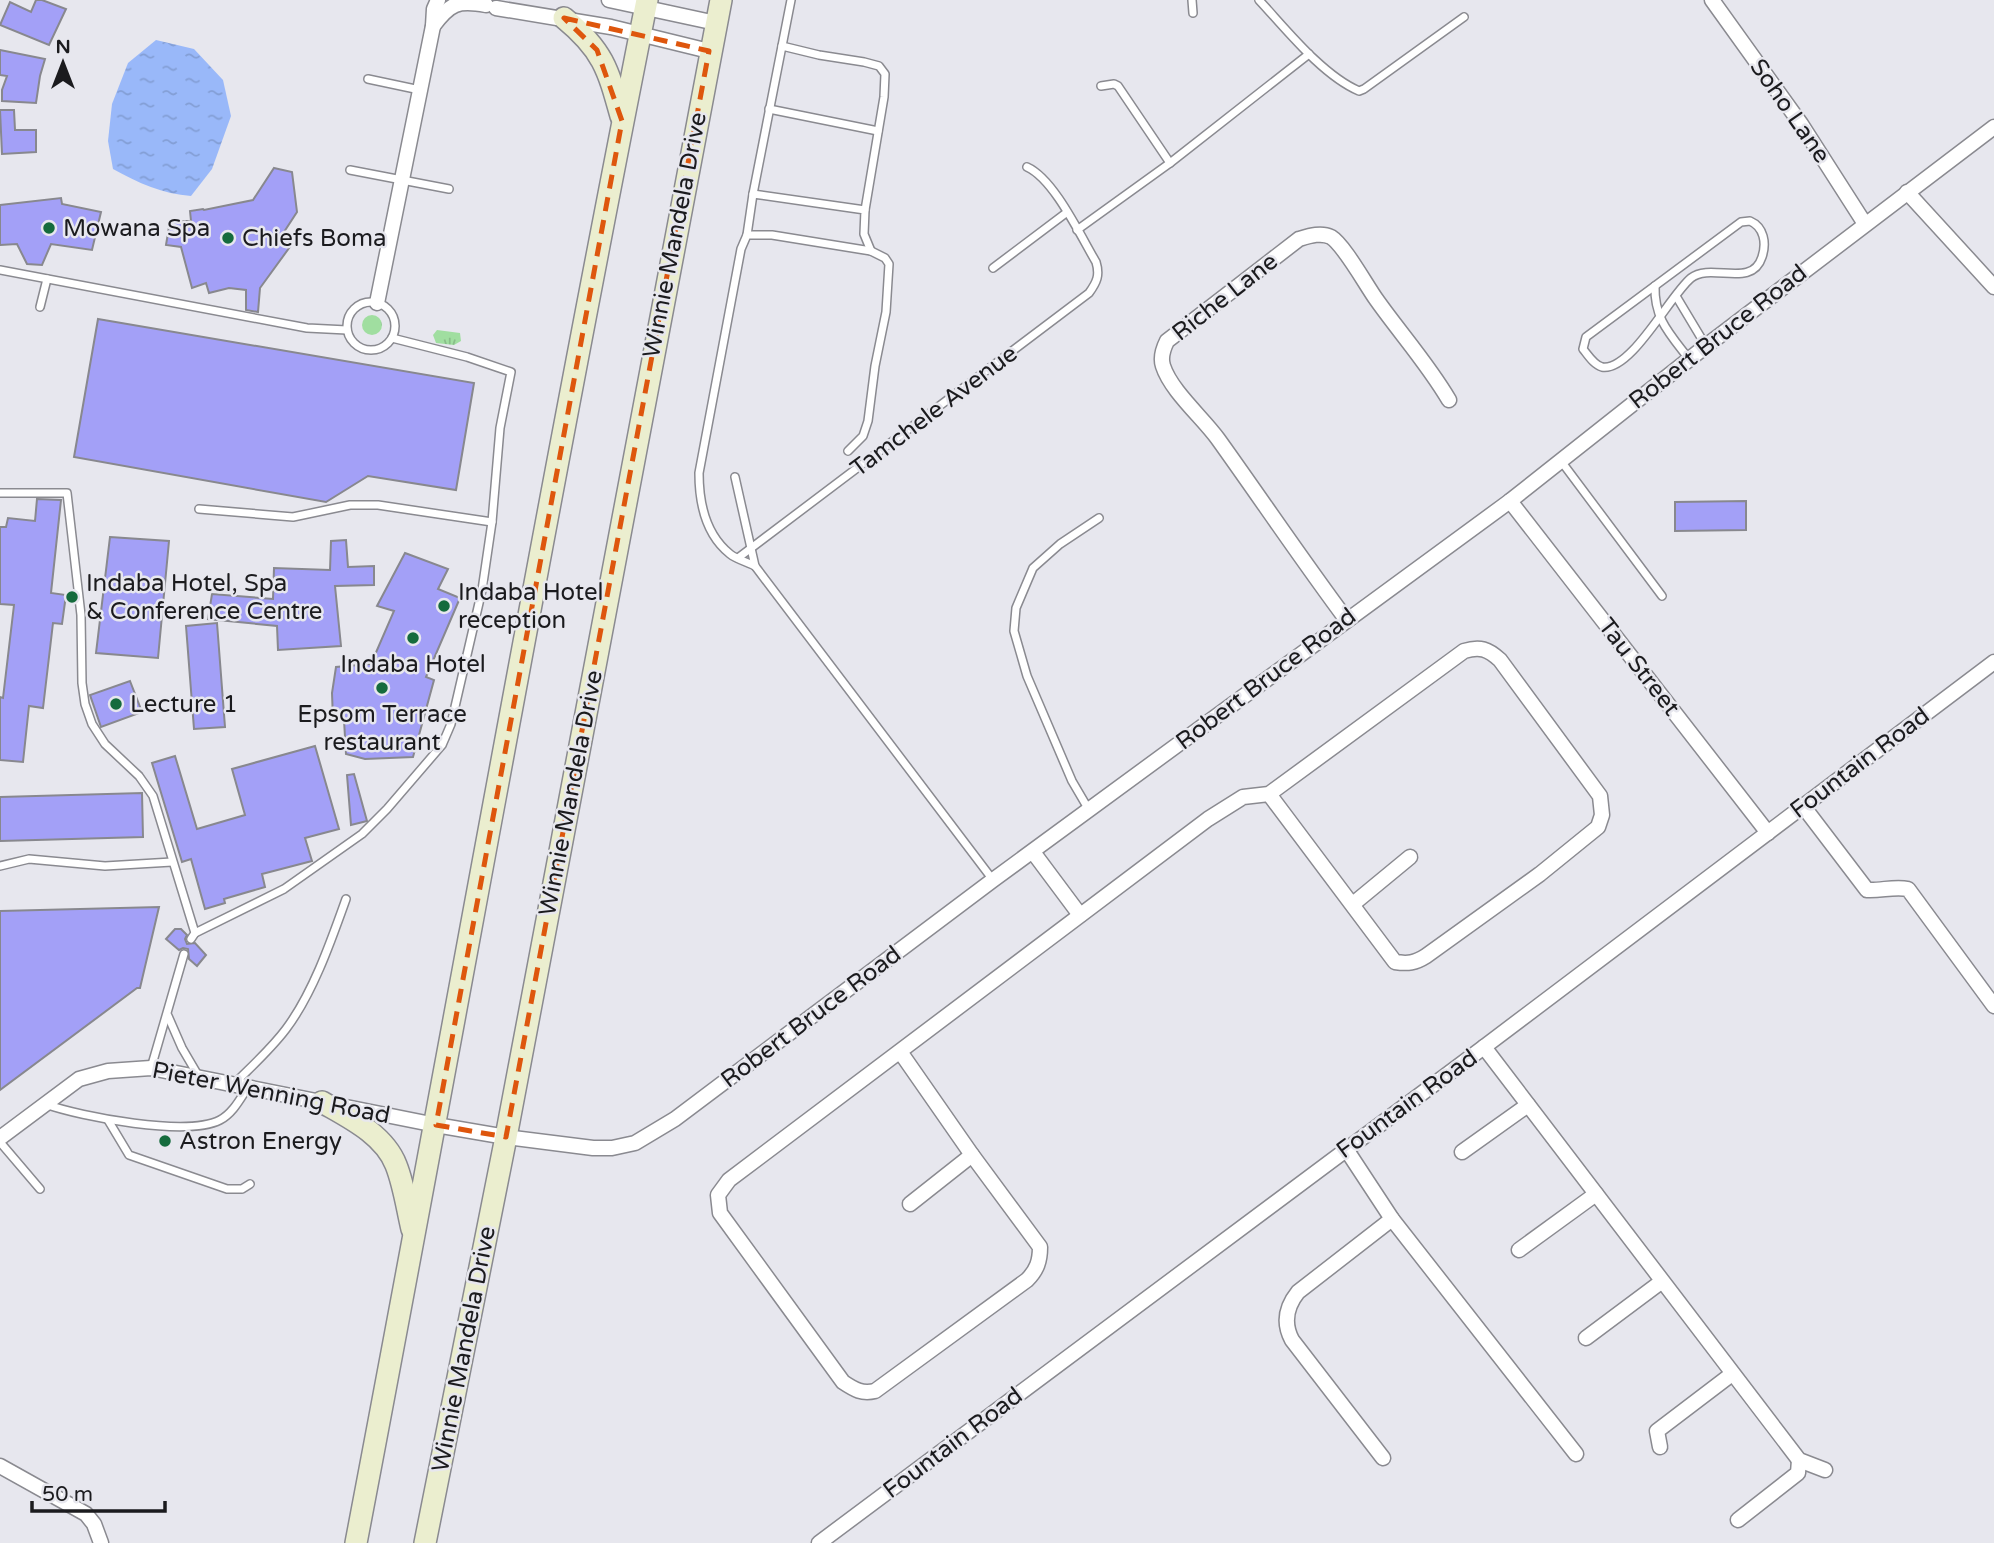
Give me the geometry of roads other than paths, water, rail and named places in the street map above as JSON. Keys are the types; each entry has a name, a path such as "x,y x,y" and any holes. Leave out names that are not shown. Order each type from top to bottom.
{"main road":[{"name":"Winnie Mandela Drive","path":"425,1543 506,1137 720,0"},
{"path":"356,1543 646,4"},
{"path":"564,18 585,35 597,50 609,72 622,121"},
{"path":"322,1102 362,1126 378,1140 396,1163 414,1238"}],"street":[{"path":"377,303 433,26 434,9 439,0"},
{"path":"609,0 646,4 716,23"},
{"name":"Soho Lane","path":"1712,0 1801,124 1865,224"},
{"path":"433,26 444,11 463,2 640,33 709,51"},
{"name":"Robert Bruce Road","path":"436,1125 506,1137 612,1148 635,1143 675,1119 993,880 1510,501 1689,359 1994,127"},
{"path":"1907,192 1994,287"},
{"name":"Riche Lane","path":"1346,619 1218,439 1188,404 1164,369 1161,357 1163,348 1167,341 1299,239 1320,235 1332,238 1359,271 1374,296 1433,372 1449,400"},
{"name":"Tau Street","path":"1510,501 1768,833"},
{"path":"901,1052 1040,1247 1040,1256 1034,1273 875,1391 866,1393 858,1392 843,1382 720,1213 718,1195 729,1180 1208,819 1243,797 1269,794 1464,651 1482,648 1500,660 1600,796 1602,815 1598,827 1541,874 1417,962 1395,962 1269,794"},
{"name":"Fountain Road","path":"818,1543 836,1538 1346,1149 1994,662"},
{"path":"1803,806 1867,890 1885,891 1896,887 1908,889 1994,1006"},
{"path":"1033,852 1080,915"},
{"path":"1353,904 1410,858"},
{"path":"1484,1047 1799,1460 1825,1470"},
{"name":"Pieter Wenning Road","path":"0,1140 66,1087 91,1074 121,1069 151,1069 436,1125"},
{"path":"1462,1152 1528,1105"},
{"path":"1346,1149 1392,1219 1576,1454"},
{"path":"910,1204 972,1155"},
{"path":"1519,1250 1596,1194"},
{"path":"1383,1458 1292,1340 1286,1321 1291,1301 1298,1292 1392,1219"},
{"path":"1586,1338 1661,1282"},
{"path":"1660,1447 1656,1439 1657,1431 1732,1374"},
{"path":"1738,1520 1798,1474 1799,1460"},
{"path":"0,1466 86,1514 94,1524 101,1543"}],"lane":[{"path":"747,235 792,0"},
{"path":"1192,0 1193,13"},
{"path":"1259,0 1309,54 1359,91 1464,17"},
{"path":"782,46 879,66 885,74 865,211 864,234 871,251"},
{"path":"1027,167 1037,172 1052,189 1077,230 1170,163 1309,54"},
{"path":"368,79 420,90"},
{"path":"1101,86 1118,86 1170,163"},
{"path":"769,109 878,131"},
{"path":"350,170 449,190"},
{"path":"753,194 865,211"},
{"path":"993,268 1066,213"},
{"path":"1750,220 1762,233 1762,260 1753,270 1743,274 1702,272 1692,277 1639,345 1610,366 1595,364 1583,349 1586,337 1655,286 1741,222 1750,220"},
{"name":"Tamchele Avenue","path":"738,558 1089,293 1097,282 1099,272 1077,230"},
{"path":"755,566 730,555 707,523 699,498 699,473 738,263 743,239 747,235 756,233 871,251 884,258 888,264 886,312 868,421 863,436 848,451"},
{"path":"0,270 307,328 347,330"},
{"path":"40,307 47,279"},
{"path":"1655,286 1655,306 1659,318 1689,359"},
{"path":"1676,296 1706,346"},
{"path":"377,303 384,306 393,317 395,332 381,348 367,350 354,343 347,330 347,323 355,309 362,304 377,303"},
{"path":"0,493 68,493 81,615 85,704 92,724 105,744 139,776 153,796 163,823 193,936 284,889 362,834 442,746 451,724 482,590 492,522 500,428 511,372 467,357 392,338"},
{"path":"1560,460 1662,596"},
{"path":"735,477 755,566 993,880"},
{"path":"199,509 293,517 350,505 378,505 492,522"},
{"path":"1089,811 1072,781 1027,676 1014,631 1016,608 1033,568 1060,544 1099,518"},
{"path":"0,866 29,859 105,866 172,863"},
{"path":"44,1104 73,1114 108,1120 173,1126 207,1125 223,1118 237,1105 240,1086 295,1015 332,938 346,900"},
{"path":"151,1069 184,954"},
{"path":"168,1015 182,1048 200,1078"},
{"path":"108,1120 125,1151 135,1157 228,1189 242,1189 250,1184"},
{"path":"0,1140 40,1189"}],"water":[{"path":"156,40 194,49 223,80 231,116 212,169 191,196 151,187 113,169 108,141 112,104 128,63"}],"place":[{"name":"Mowana Spa","path":"49,228"},
{"name":"Chiefs Boma","path":"228,238"},
{"name":"Indaba Hotel, Spa & Conference Centre","path":"72,597"},
{"name":"Indaba Hotel reception","path":"444,606"},
{"name":"Indaba Hotel","path":"413,638"},
{"name":"Epsom Terrace restaurant","path":"382,688"},
{"name":"Lecture 1","path":"116,704"},
{"name":"Astron Energy","path":"165,1141"}]}
